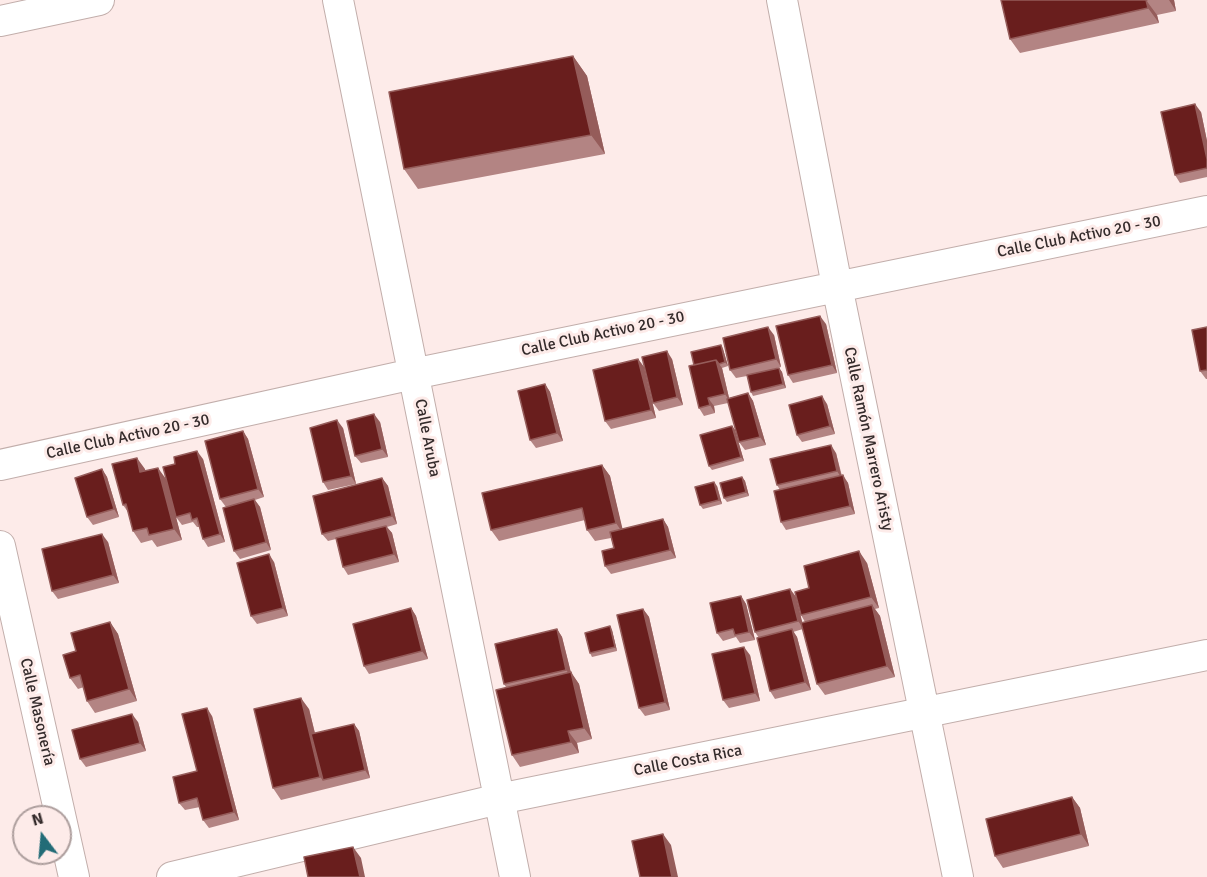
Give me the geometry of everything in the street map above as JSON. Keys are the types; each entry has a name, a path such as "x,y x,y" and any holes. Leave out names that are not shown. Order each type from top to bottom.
{"street":[{"path":"0,21 99,0"},
{"name":"Calle Aruba","path":"338,0 515,877"},
{"name":"Calle Ramón Marrero Aristy","path":"782,0 837,286 958,877"},
{"name":"Calle Club Activo 20 - 30","path":"0,465 414,374 1207,211"},
{"name":"Calle Masonería","path":"0,546 74,877"},
{"name":"Calle Costa Rica","path":"172,877 499,799 1207,655"}],"building":[{"path":"1001,0 1146,0 1148,8 1010,39"},
{"path":"573,56 591,135 404,169 389,92"},
{"path":"1195,104 1207,168 1175,175 1161,112"},
{"path":"820,316 832,365 788,375 776,326"},
{"path":"768,327 776,359 730,370 723,338"},
{"path":"1207,327 1207,370 1200,371 1192,330"},
{"path":"721,345 725,362 719,364 716,360 694,365 691,352"},
{"path":"667,351 677,397 653,403 642,357"},
{"path":"638,359 651,410 605,421 593,370"},
{"path":"716,360 725,394 708,398 710,405 699,408 689,366"},
{"path":"779,368 783,384 751,392 747,375"},
{"path":"545,384 557,433 530,440 518,391"},
{"path":"748,393 760,437 739,442 727,399"},
{"path":"822,396 830,426 797,435 789,405"},
{"path":"374,414 382,449 355,456 347,421"},
{"path":"337,420 351,476 323,482 310,428"},
{"path":"732,426 741,457 709,466 700,435"},
{"path":"243,431 258,489 220,499 205,441"},
{"path":"831,445 837,471 777,485 770,459"},
{"path":"197,451 220,534 203,539 197,518 192,520 190,513 176,517 163,467 175,464 174,457"},
{"path":"137,458 140,472 158,468 174,529 149,535 147,528 133,531 112,464"},
{"path":"602,465 616,523 587,530 582,508 491,530 482,493"},
{"path":"102,469 114,509 87,517 75,478"},
{"path":"843,475 850,506 781,522 774,491"},
{"path":"742,477 746,492 724,498 720,483"},
{"path":"382,478 392,516 322,534 313,496"},
{"path":"714,482 719,500 700,505 695,487"},
{"path":"254,499 266,542 234,551 223,508"},
{"path":"663,519 670,550 605,566 602,551 614,548 610,532"},
{"path":"386,526 394,554 343,567 336,538"},
{"path":"102,534 113,575 52,591 42,549"},
{"path":"859,551 871,597 801,615 795,592 809,588 804,566"},
{"path":"269,554 283,608 251,616 237,563"},
{"path":"790,589 798,621 755,632 747,600"},
{"path":"741,596 749,632 735,635 733,629 717,633 710,603"},
{"path":"872,605 887,666 817,684 801,623"},
{"path":"411,608 422,651 364,666 353,624"},
{"path":"643,609 665,702 639,708 617,615"},
{"path":"110,622 129,689 87,701 80,675 70,678 63,655 76,651 71,633"},
{"path":"610,626 615,647 590,653 585,633"},
{"path":"557,629 566,670 504,684 495,644"},
{"path":"792,629 805,682 770,691 757,638"},
{"path":"744,647 755,693 723,700 712,654"},
{"path":"571,672 584,728 568,731 571,742 512,755 496,690"},
{"path":"301,698 320,777 273,788 254,709"},
{"path":"207,708 234,812 203,820 197,798 179,803 173,777 197,771 182,714"},
{"path":"132,714 140,743 80,759 72,730"},
{"path":"354,724 365,770 323,780 311,734"},
{"path":"1072,797 1081,834 995,856 986,819"},
{"path":"663,834 672,877 640,877 632,841"},
{"path":"353,847 360,877 308,877 304,857"}]}
